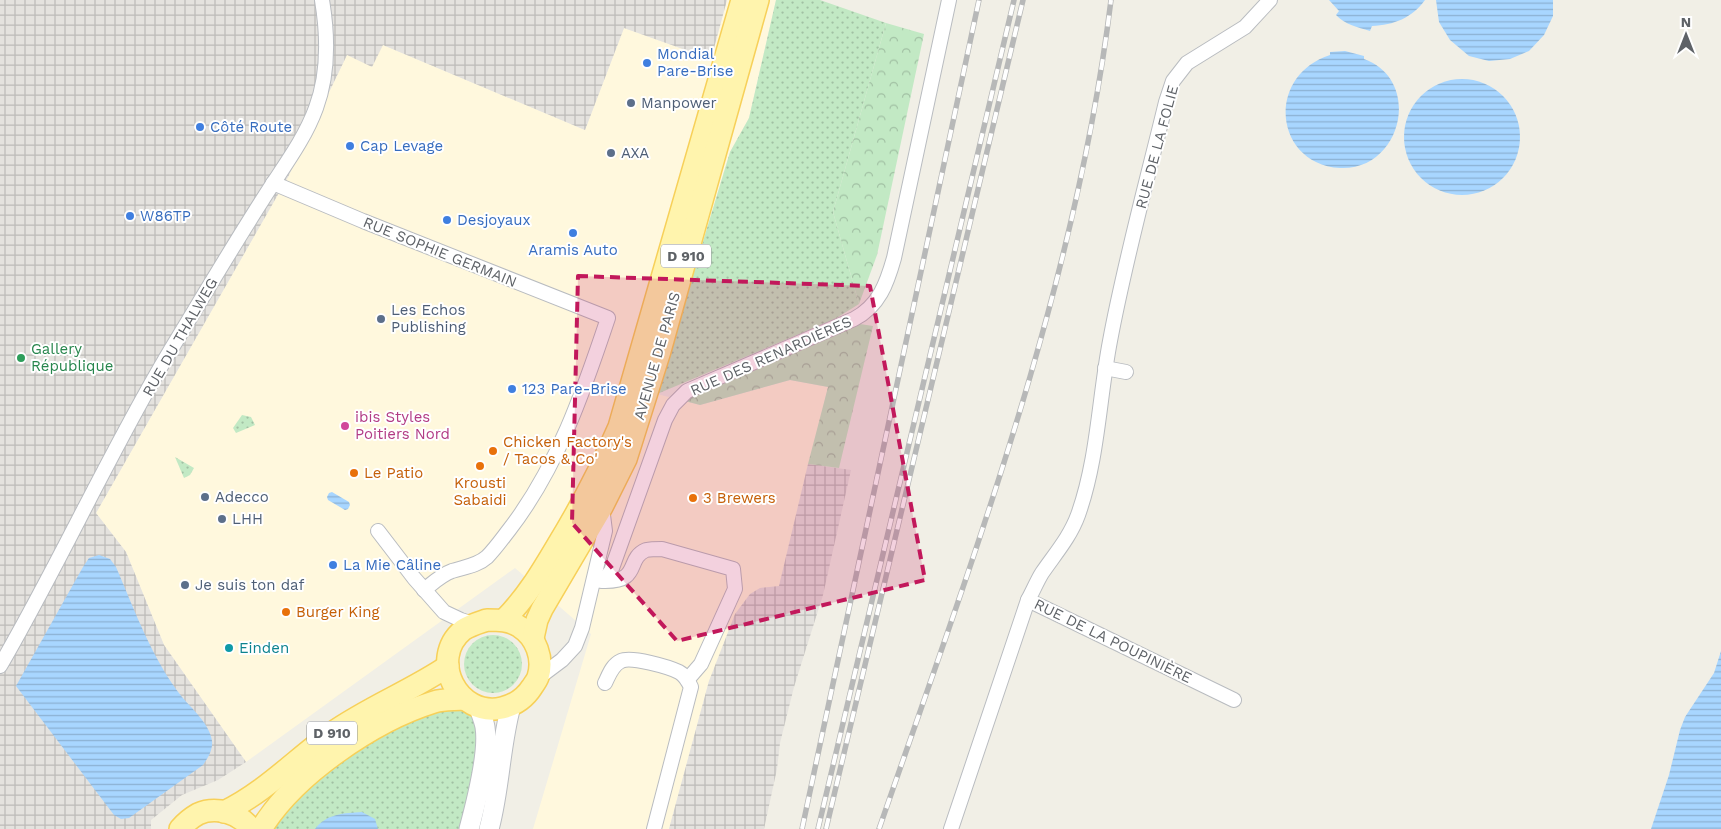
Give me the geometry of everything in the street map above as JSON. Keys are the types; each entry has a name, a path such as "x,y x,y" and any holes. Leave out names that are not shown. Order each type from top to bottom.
{"main road":[{"name":"AVENUE DE PARIS","path":"504,620 530,592 583,503 619,427 742,0"},
{"name":"AVENUE DE PARIS","path":"533,638 537,620 542,609 602,507 626,459 644,406 758,0"},
{"path":"469,829 476,805 484,751 485,728 472,704 452,684 448,666 453,644 462,631 473,624 487,620 504,620 520,626 533,638 539,658 538,678 527,695 511,706 495,710 472,704"},
{"name":"D 910","path":"224,812 244,802 348,722 428,680 448,666"},
{"name":"D 910","path":"261,829 286,797 307,776 352,742 400,715 436,701 472,704"},
{"path":"489,829 502,759 505,728 511,706"},
{"path":"180,829 198,814 211,811 238,816 251,829"}],"street":[{"name":"RUE DU THALWEG","path":"2,660 156,374 301,139 316,108 324,74 327,50 322,0"},
{"name":"RUE DES RENARDIÈRES","path":"598,580 608,576 615,564 653,450 673,405 687,391 862,315 878,298 885,286 894,258 949,0"},
{"name":"RUE DE LA FOLIE","path":"1111,336 1166,102 1173,81 1187,63 1246,26 1270,0"},
{"name":"RUE SOPHIE GERMAIN","path":"273,183 363,221 608,318 578,405 554,458 527,506 486,557 471,566 452,571 440,577 424,590"},
{"name":"RUE DE LA POUPINIÈRE","path":"1111,336 1090,472 1077,516 1061,548 1041,575 1028,600 1234,700"},
{"path":"1105,368 1126,372"},
{"name":"RUE DES RENARDIÈRES","path":"538,678 562,660 575,646 582,628 598,580 605,531 602,507"},
{"path":"378,531 424,590 444,612 473,624"},
{"path":"598,580 613,581 623,579 639,556 646,550 662,550 733,569 735,589 701,664 688,680"},
{"path":"951,829 1028,600"},
{"path":"444,612 453,644"},
{"path":"605,683 611,670 619,662 626,659 680,672 688,680 691,687 654,829"}],"highlighted area":[{"path":"578,276 870,286 925,580 677,641 572,523"}],"shaded area":[{"path":"0,0 727,0 711,59 624,28 585,130 383,45 372,67 347,55 288,177 96,513 126,552 164,645 246,762 218,780 182,795 151,820 151,829 0,829"},
{"path":"727,0 776,0 749,118 730,152 657,394 700,405 790,380 828,387 779,587 760,588 709,681 669,829 533,829 591,634 515,568 246,762 164,645 126,552 96,513 288,177 347,55 383,45 585,130 624,28 711,59"},
{"path":"808,464 851,470 823,595 794,687 780,743 777,769 764,829 669,829 709,681 735,614 750,594 760,588 779,586"}],"green space":[{"path":"776,0 820,0 886,23 833,212 859,304 835,319 657,394 730,152 749,118"},
{"path":"886,23 924,34 877,255 859,304 833,212"},
{"path":"860,324 873,326 839,468 808,464 828,387 790,380 700,405 685,401 698,391"},
{"path":"242,415 251,417 255,425 236,433 233,428"},
{"path":"175,457 194,468 190,475 184,478"},
{"path":"493,635 504,637 517,648 522,664 520,675 509,688 493,693 482,691 469,680 464,664 466,653 477,640"},
{"path":"455,708 470,715 477,729 474,773 462,829 271,829 312,782 379,736 426,713"}],"water":[{"path":"1329,0 1425,0 1408,16 1388,24 1372,26 1370,31 1352,25 1336,15 1339,11"},
{"path":"1436,0 1553,0 1553,16 1544,35 1529,51 1510,59 1489,61 1469,56 1450,40 1439,22"},
{"path":"1345,51 1364,56 1364,59 1382,70 1394,85 1399,104 1397,122 1390,140 1378,155 1361,165 1340,168 1318,163 1301,152 1291,136 1286,118 1287,99 1295,81 1309,66 1330,55 1330,52"},
{"path":"1462,79 1484,84 1503,96 1515,115 1520,137 1515,159 1503,178 1484,190 1462,195 1440,190 1421,178 1409,159 1404,137 1409,115 1421,96 1440,84"},
{"path":"332,492 349,502 348,509 345,510 328,500 329,493"},
{"path":"99,555 110,559 116,567 153,651 171,682 208,729 212,741 211,751 203,765 129,818 121,819 114,815 16,686 83,567 89,558"},
{"path":"1721,651 1721,829 1651,829 1669,775 1685,717 1714,673"},
{"path":"362,812 375,819 378,829 315,829 330,817"}],"railway":[{"path":"802,829 979,0"},
{"path":"818,829 1014,0"},
{"path":"826,829 1023,0"},
{"path":"879,829 984,523 1047,317 1073,212 1095,107 1111,0"}],"place":[{"name":"Mondial Pare-Brise","path":"647,63"},
{"name":"Manpower","path":"631,103"},
{"name":"Côté Route","path":"200,127"},
{"name":"Cap Levage","path":"350,146"},
{"name":"AXA","path":"611,153"},
{"name":"W86TP","path":"130,216"},
{"name":"Desjoyaux","path":"447,220"},
{"name":"Aramis Auto","path":"573,233"},
{"name":"Les Echos Publishing","path":"381,319"},
{"name":"Gallery République","path":"21,358"},
{"name":"123 Pare-Brise","path":"512,389"},
{"name":"ibis Styles Poitiers Nord","path":"345,426"},
{"name":"Chicken Factory's / Tacos & Co'","path":"493,451"},
{"name":"Krousti Sabaidi","path":"480,466"},
{"name":"Le Patio","path":"354,473"},
{"name":"Adecco","path":"205,497"},
{"name":"3 Brewers","path":"693,498"},
{"name":"LHH","path":"222,519"},
{"name":"La Mie Câline","path":"333,565"},
{"name":"Je suis ton daf","path":"185,585"},
{"name":"Burger King","path":"286,612"},
{"name":"Einden","path":"229,648"}]}
